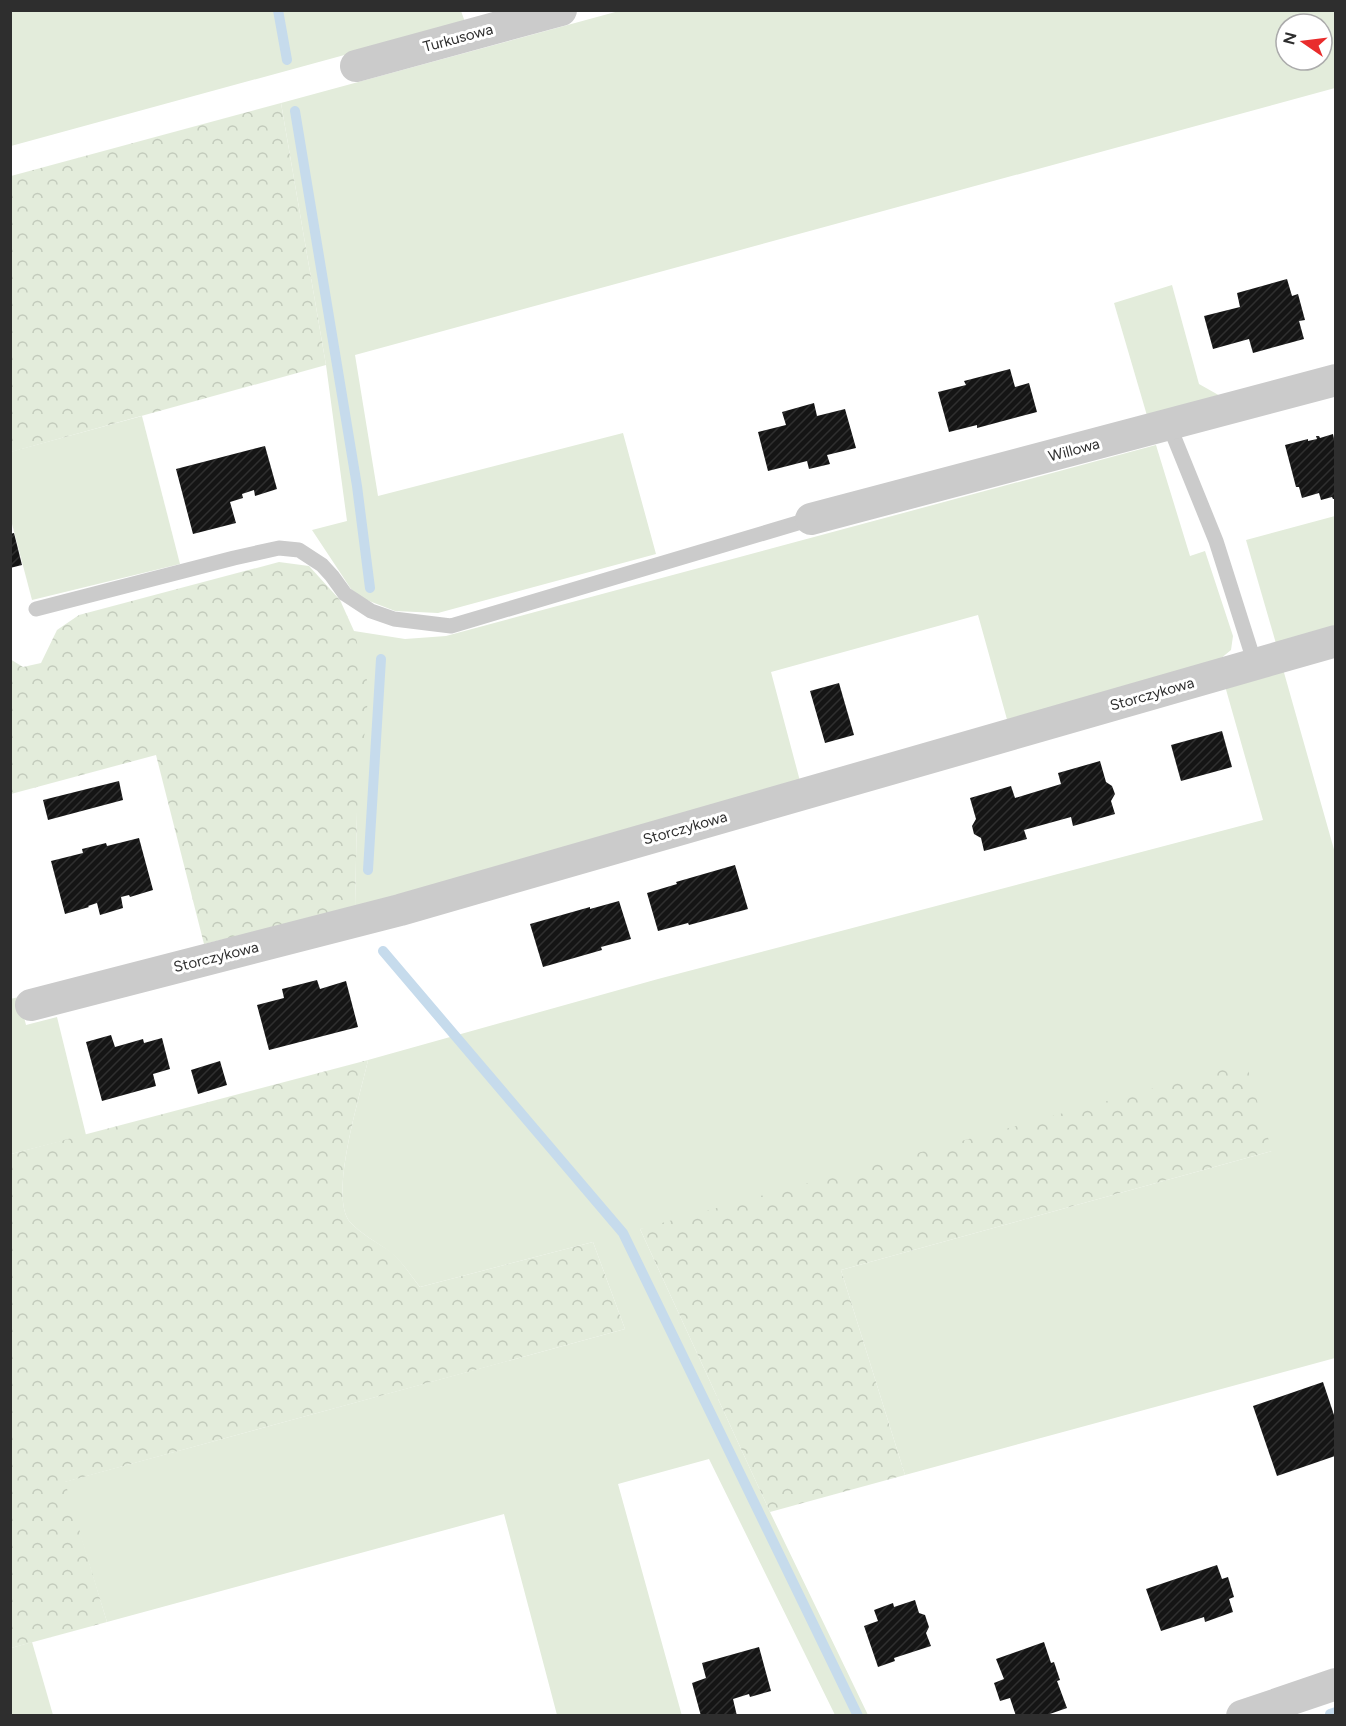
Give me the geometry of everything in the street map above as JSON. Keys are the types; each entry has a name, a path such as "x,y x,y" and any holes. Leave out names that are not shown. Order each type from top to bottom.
{"street":[{"name":"Turkusowa","path":"356,66 561,10"},
{"name":"Willowa","path":"812,519 1335,380"},
{"name":"Storczykowa","path":"31,1005 400,910 1335,641"},
{"path":"1242,1716 1335,1684"}],"lane":[{"path":"1169,425 1216,541 1255,664"},
{"path":"36,609 279,548 298,550 322,565 345,594 371,611 394,620 451,626 812,519"}],"green space":[{"path":"11,11 461,11 465,22 11,146"},
{"path":"619,11 1335,11 1335,88 355,355 378,496 623,433 656,554 438,613 395,611 364,599 351,589 312,530 347,521 326,365 281,103"},
{"path":"281,103 326,365 11,452 11,176"},
{"path":"1172,285 1199,384 1222,397 1148,419 1114,303"},
{"path":"142,416 180,564 32,600 11,520 10,452"},
{"path":"1156,445 1190,556 1205,551 1233,636 1231,650 1214,664 1008,723 978,615 771,672 800,781 355,908 357,812 354,631 405,639 446,636"},
{"path":"1335,516 1335,631 1277,647 1246,540"},
{"path":"279,562 309,566 340,600 354,631 369,688 357,812 355,908 204,944 156,755 11,794 10,659 23,667 41,663 57,630 79,615"},
{"path":"1283,669 1335,853 1335,1358 905,1475 841,1270 1272,1151 640,1229 770,1512 868,1715 835,1715 709,1459 618,1484 682,1716 557,1715 504,1514 107,1622 64,1482 625,1329 593,1242 420,1287 394,1256 350,1222 344,1209 344,1168 353,1119 368,1060 658,979 1263,820 1225,686"},
{"path":"19,997 26,1025 57,1017 86,1135 11,1154 10,999"},
{"path":"368,1060 353,1119 344,1168 344,1209 350,1222 391,1252 420,1287 593,1242 625,1329 65,1482 107,1622 11,1648 11,1154"},
{"path":"1246,1063 1272,1151 841,1270 905,1475 770,1512 640,1229"},
{"path":"32,1642 53,1715 11,1716 11,1648"}],"building":[{"path":"1287,279 1292,296 1298,294 1305,320 1299,321 1304,339 1253,353 1249,339 1213,349 1204,316 1240,307 1237,293"},
{"path":"1010,369 1015,387 1029,383 1037,412 977,428 977,425 949,432 938,392 966,385 964,381"},
{"path":"814,403 817,416 845,409 856,448 827,455 830,464 809,469 807,461 768,471 758,432 786,425 782,412"},
{"path":"1333,434 1335,438 1335,499 1332,497 1321,500 1319,493 1302,498 1299,487 1296,487 1285,445 1317,439 1316,436 1320,438"},
{"path":"265,446 277,489 255,496 254,490 242,494 243,498 230,502 236,523 193,534 176,469"},
{"path":"14,533 22,565 10,568 10,534"},
{"path":"839,683 854,735 825,743 810,691"},
{"path":"1222,731 1232,767 1181,781 1171,745"},
{"path":"1100,761 1106,782 1112,786 1115,794 1111,801 1115,814 1073,826 1071,817 1024,830 1027,839 984,851 981,838 974,834 972,826 976,819 970,798 1011,786 1015,798 1061,784 1058,773"},
{"path":"119,781 123,800 48,820 43,800"},
{"path":"139,838 153,890 130,897 129,895 121,897 123,908 100,915 97,903 65,914 51,861 83,853 82,849"},
{"path":"735,865 748,909 658,931 647,893"},
{"path":"619,901 631,939 543,967 530,924"},
{"path":"317,980 320,989 346,981 358,1027 269,1050 257,1005 284,998 282,989"},
{"path":"111,1035 115,1047 143,1039 144,1043 162,1038 170,1069 153,1074 156,1086 102,1101 86,1042"},
{"path":"220,1061 227,1085 198,1094 191,1070"},
{"path":"1323,1382 1335,1418 1335,1456 1277,1476 1253,1406"},
{"path":"1217,1565 1222,1579 1228,1577 1234,1597 1229,1599 1233,1612 1205,1622 1204,1617 1161,1631 1146,1589"},
{"path":"915,1600 919,1613 925,1615 929,1627 926,1633 931,1646 894,1658 895,1661 878,1667 864,1626 878,1621 874,1610 893,1603 894,1607"},
{"path":"1044,1642 1051,1663 1054,1662 1060,1680 1057,1681 1067,1708 1044,1716 1016,1716 1010,1698 1000,1701 994,1683 1004,1679 996,1659"},
{"path":"759,1647 771,1691 733,1699 737,1716 701,1716 692,1683 706,1678 702,1663"}],"waterway":[{"path":"278,10 287,60"},
{"path":"295,111 357,486 370,588"},
{"path":"368,870 381,659"},
{"path":"383,951 623,1233 858,1716"},
{"path":"1330,1714 1336,1712"}]}
